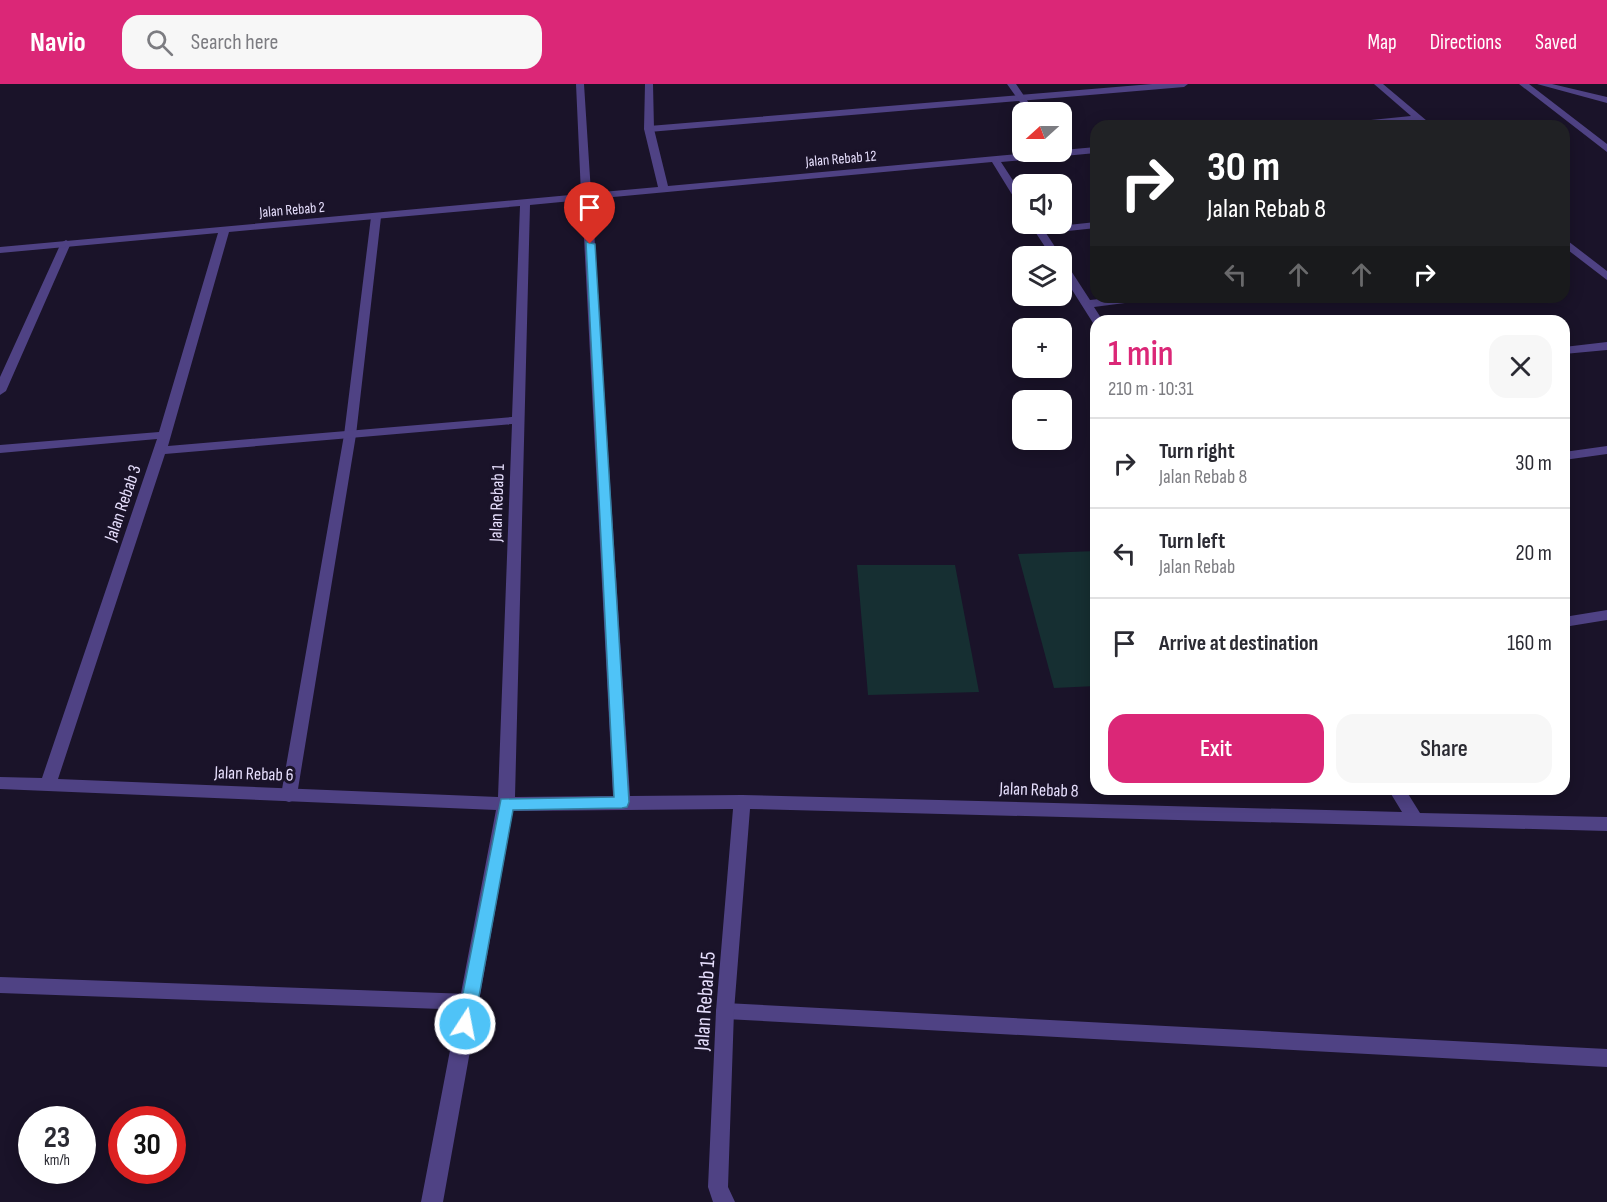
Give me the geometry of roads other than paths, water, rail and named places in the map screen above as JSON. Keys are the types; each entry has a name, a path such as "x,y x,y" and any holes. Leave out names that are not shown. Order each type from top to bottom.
{"street":[{"path":"580,84 622,802"},
{"path":"649,84 649,129 664,189"},
{"path":"1011,84 1024,102"},
{"path":"649,129 1184,84"},
{"path":"1378,84 1421,120"},
{"path":"1523,84 1570,120"},
{"path":"1541,84 1607,100"},
{"path":"1400,120 1419,118"},
{"path":"1570,120 1607,149"},
{"name":"Jalan Rebab 12","path":"1072,151 1090,150"},
{"name":"Jalan Rebab 12","path":"587,197 1012,158"},
{"path":"995,160 1012,187"},
{"name":"Jalan Rebab 2","path":"0,250 587,197"},
{"name":"Jalan Rebab 1","path":"432,1202 506,804 525,204"},
{"path":"289,795 350,435 376,217"},
{"path":"1072,226 1090,225"},
{"name":"Jalan Rebab 3","path":"48,784 160,451 224,231"},
{"path":"0,391 66,243"},
{"path":"1570,248 1605,274"},
{"path":"1072,281 1094,315"},
{"path":"1087,304 1096,303"},
{"path":"1570,350 1607,346"},
{"path":"160,451 517,420"},
{"path":"0,449 165,435"},
{"path":"1570,455 1607,450"},
{"path":"1570,621 1607,615"},
{"name":"Jalan Rebab 6","path":"0,783 506,804"},
{"path":"1400,795 1416,820"},
{"name":"Jalan Rebab 8","path":"506,804 742,802 1607,824"},
{"name":"Jalan Rebab 15","path":"724,1202 718,1187 725,1011 742,802"},
{"path":"0,985 470,1002"},
{"path":"725,1011 1607,1058"}]}
